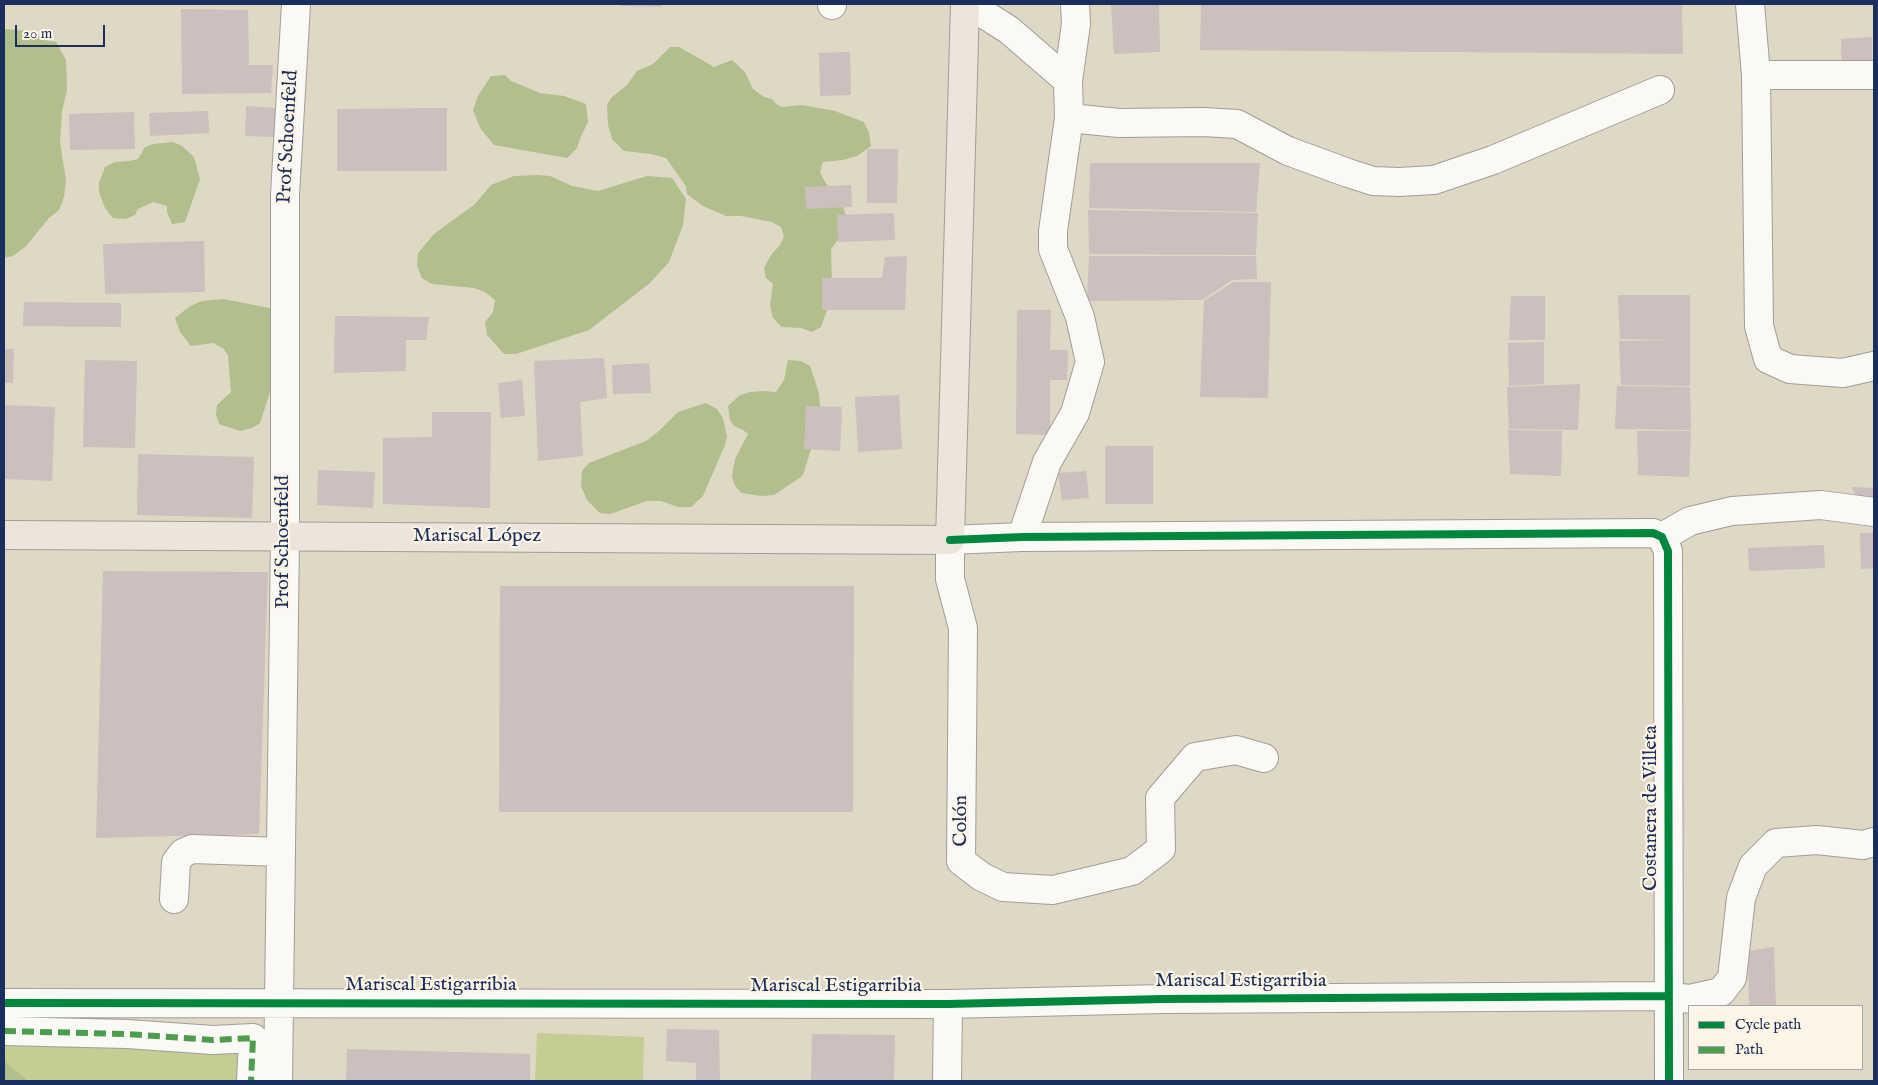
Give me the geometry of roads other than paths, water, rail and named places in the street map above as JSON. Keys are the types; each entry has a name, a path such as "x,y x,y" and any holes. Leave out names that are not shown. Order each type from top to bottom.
{"main road":[{"path":"950,540 966,4"},
{"name":"Mariscal López","path":"4,535 950,540"}],"street":[{"name":"Prof Schoenfeld","path":"278,1081 285,536 285,195 296,4"},
{"path":"966,4 1009,30 1068,81"},
{"path":"1022,537 1047,462 1075,413 1090,362 1080,317 1053,249 1053,231 1069,118 1068,81 1076,24 1075,4"},
{"path":"1750,4 1756,76 1759,326 1768,359 1790,369 1844,373 1874,366"},
{"path":"1756,76 1874,75"},
{"path":"1069,118 1119,123 1203,122 1237,124 1288,151 1348,173 1373,181 1400,182 1434,180 1493,160 1660,90"},
{"path":"950,540 1022,537 1644,533 1653,533 1662,537 1690,521 1732,511 1821,505 1874,512"},
{"name":"Costanera de Villeta","path":"1662,537 1668,552 1669,1081"},
{"name":"Colón","path":"950,540 950,580 963,628 961,861 982,877 1004,887 1053,890 1132,871 1161,849 1160,798 1195,757 1236,750 1264,758"},
{"name":"Mariscal Estigarribia","path":"4,1003 948,1004 1163,999 1668,996 1690,999 1721,992 1732,978 1741,898 1753,866 1776,843 1817,840 1863,845 1874,842"},
{"path":"174,899 176,862 183,853 192,849 281,852"},
{"path":"947,1081 948,1004"},
{"path":"4,1031 127,1034 213,1040 252,1038 251,1081"}]}
